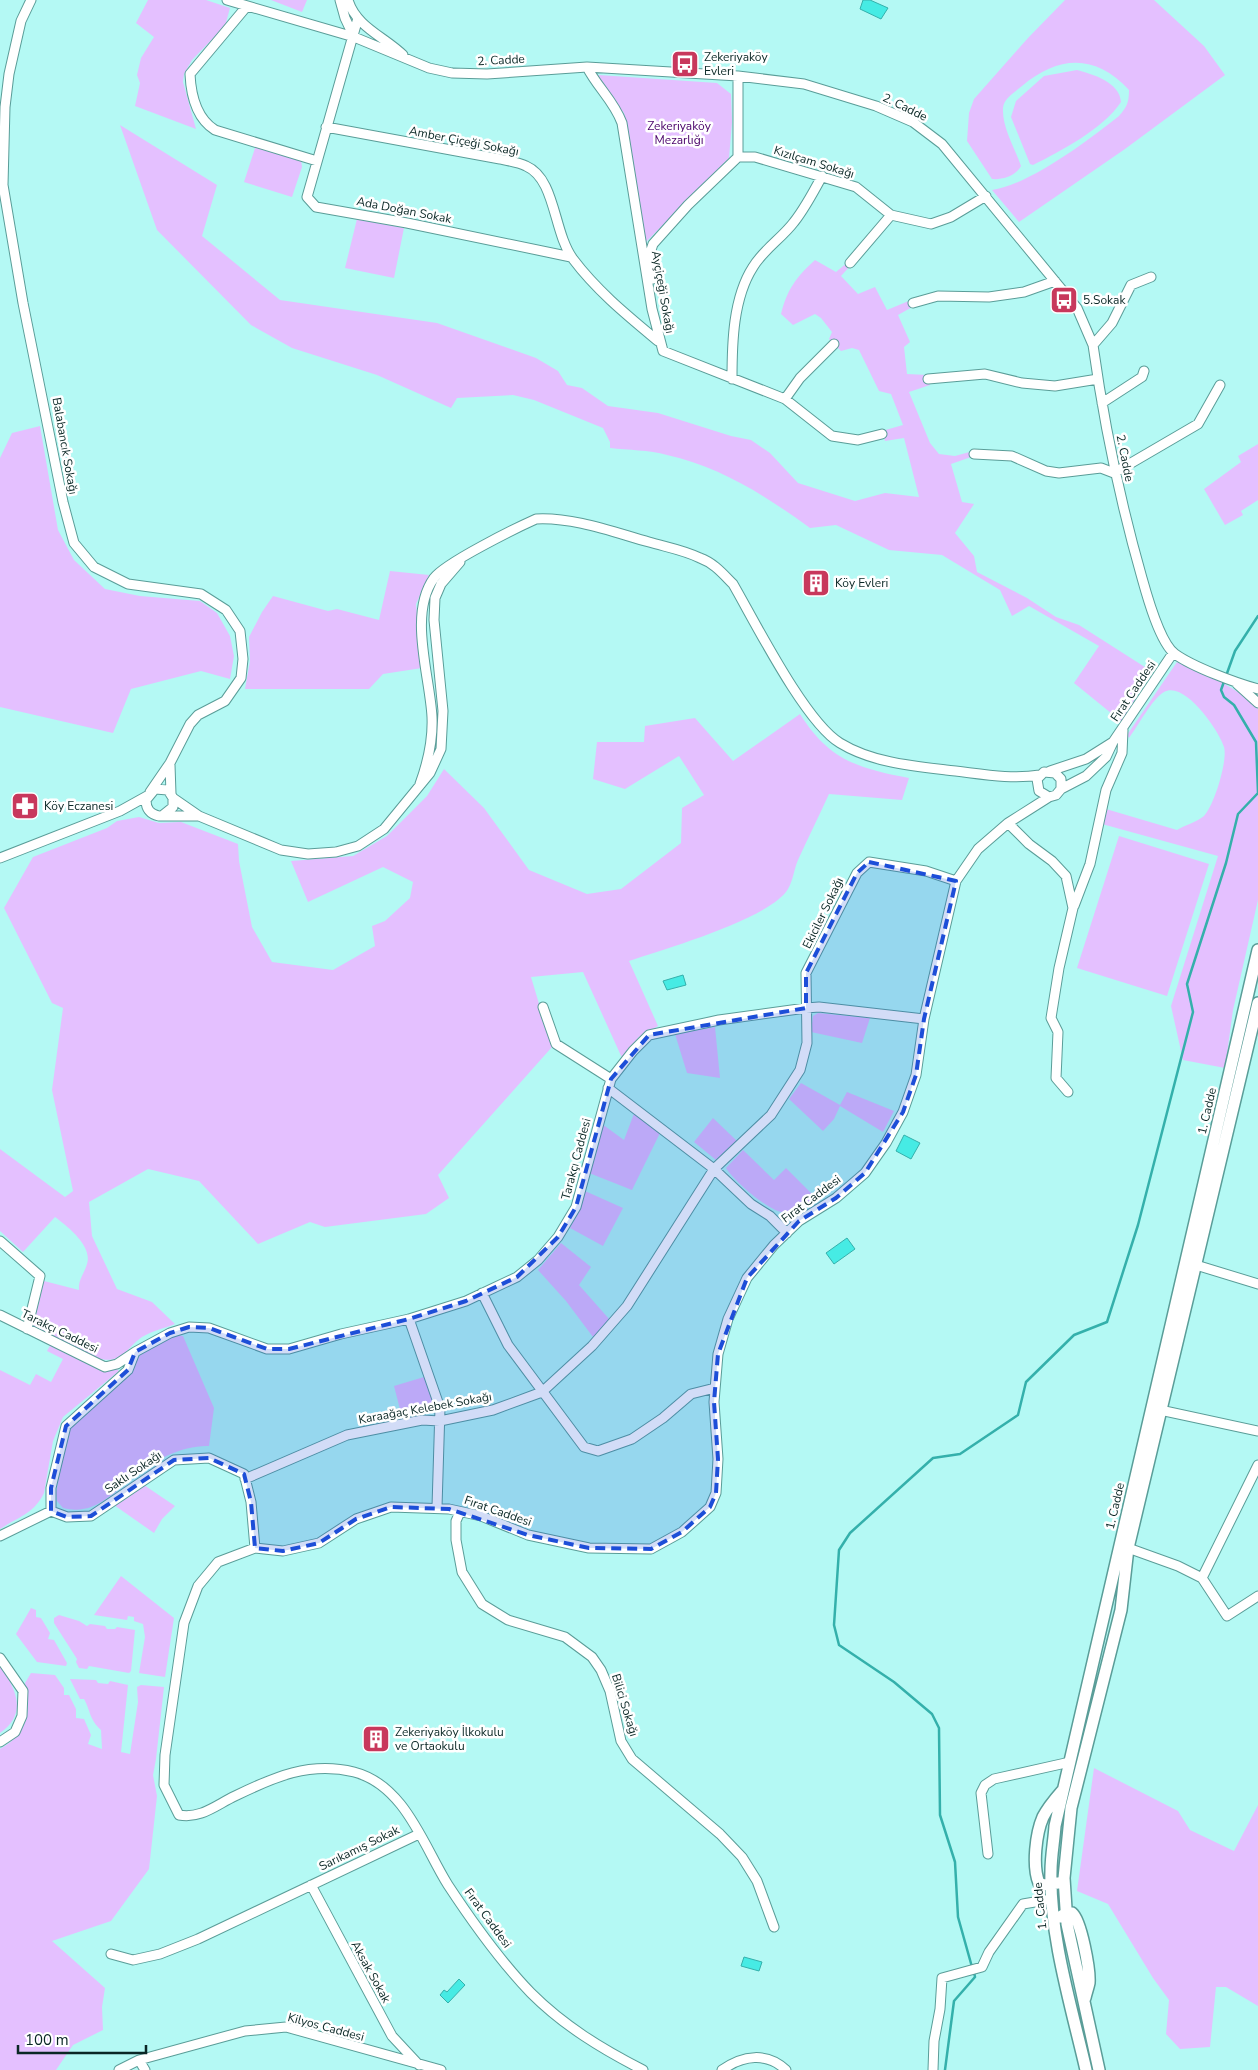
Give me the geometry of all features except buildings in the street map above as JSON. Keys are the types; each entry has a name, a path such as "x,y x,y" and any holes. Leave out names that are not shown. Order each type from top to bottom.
{"main road":[{"name":"1. Cadde","path":"1086,2070 1062,1963 1052,1899 1051,1885 1055,1826 1258,950"},
{"name":"1. Cadde","path":"1099,2070 1066,1913 1064,1878 1071,1808 1121,1610 1128,1548 1258,1003"},
{"path":"1051,1885 1064,1878"},
{"path":"1055,1922 1066,1913"}],"street":[{"name":"Balabancık Sokağı","path":"31,0 21,20 9,74 5,107 3,185 23,303 62,502 74,543 94,567 128,584 201,594 226,610 240,631 243,659 241,678 225,701 198,715 190,724 170,763 149,794"},
{"name":"2. Cadde","path":"227,0 354,37 429,68 452,73 487,74 587,67 738,76 804,84 876,106 913,122 942,144 1078,308 1093,345 1114,473 1152,610 1173,653"},
{"path":"340,0 345,18 354,37"},
{"path":"348,0 358,18 392,44 407,59"},
{"path":"247,6 190,74 190,88 199,114 205,123 215,130 316,161"},
{"path":"329,31 341,25 345,18"},
{"path":"326,126 354,37 358,18"},
{"name":"Ayçiçeği Sokağı","path":"587,67 594,80 612,102 622,123 659,342 663,351 785,399 832,436 858,440 882,434"},
{"path":"659,342 651,250 653,244 688,205 738,157 738,76"},
{"name":"Ada Doğan Sokak","path":"326,126 307,197 316,207 407,222 571,257"},
{"name":"Amber Çiçeği Sokağı","path":"326,126 525,165 533,170 546,185 562,241 571,257 612,302 659,342"},
{"name":"Kızılçam Sokağı","path":"738,157 755,157 856,187 891,215 931,224 951,217 986,196"},
{"path":"732,378 732,350 740,298 746,279 754,265 794,222 822,176"},
{"path":"850,263 891,215"},
{"path":"1093,345 1112,323 1131,285 1151,277"},
{"path":"913,303 938,296 989,297 1024,292 1055,281"},
{"path":"785,399 800,378 834,344"},
{"path":"1102,403 1142,377 1144,371"},
{"path":"928,379 985,374 1022,383 1055,386 1098,379"},
{"path":"974,454 1012,456 1046,471 1066,472 1101,468 1114,473 1198,424 1220,385"},
{"path":"0,858 120,811 155,789 164,788 199,816 281,850 308,854 336,852 358,846 384,829 420,784 430,749 432,717 421,613 427,591 434,577 449,565 520,526 536,519 548,518 625,535 701,558 719,569 733,584 818,723 839,742 866,756 926,768 1021,778 1040,776 1050,771 1059,776 1062,782 1061,789 1056,795 1049,797 1021,778"},
{"path":"1173,653 1232,681 1258,689"},
{"name":"Fırat Caddesi","path":"1061,789 1086,776 1106,756 1113,742 1173,653"},
{"path":"1232,681 1258,703"},
{"path":"1068,1092 1056,1078 1058,1032 1051,1018 1059,968 1073,908 1090,864 1106,790 1122,753 1122,730"},
{"name":"Fırat Caddesi","path":"1050,771 1086,759 1113,742"},
{"name":"Balabancık Sokağı","path":"170,763 172,796"},
{"path":"1033,805 1040,776"},
{"path":"149,794 146,805 151,812"},
{"path":"163,816 173,807 172,796"},
{"name":"Fırat Caddesi","path":"643,2070 609,2053 568,2026 532,1993 484,1936 448,1884 406,1813 392,1795 376,1783 356,1772 324,1768 298,1770 192,1817 179,1814 164,1785 165,1754 184,1623 198,1586 218,1562 254,1548 283,1551 320,1543 356,1519 391,1507 437,1507 481,1516 528,1535 589,1548 651,1549 682,1532 710,1507 716,1493 718,1459 714,1402 718,1354 728,1319 747,1278 774,1245 799,1221 836,1198 865,1173 886,1143 903,1112 916,1076 924,1019 956,881 978,849 1008,823 1033,805 1049,797"},
{"path":"120,811 136,809 163,816 199,816"},
{"path":"1008,823 1029,844 1052,861 1066,876 1073,908"},
{"path":"0,852 10,854"},
{"name":"Ekiciler Sokağı","path":"806,1008 806,973 857,873 869,862 926,872 956,881"},
{"path":"543,1007 556,1044 610,1084 714,1169 751,1204 770,1216 787,1233"},
{"name":"Tarakçı Caddesi","path":"0,1315 105,1366 117,1364 170,1333 188,1327 209,1328 267,1349 289,1349 341,1334 409,1319 466,1301 517,1277 538,1260 558,1237 576,1207 610,1084 633,1051 649,1035 719,1020 806,1008 924,1019"},
{"name":"Karaağaç Kelebek Sokağı","path":"245,1479 347,1435 422,1420 440,1421 493,1410 542,1392 592,1346 627,1306 714,1169 771,1115 800,1070 807,1043 806,1008"},
{"path":"0,1241 40,1276 27,1329"},
{"path":"1196,1265 1258,1284"},
{"path":"482,1293 508,1345 584,1447 598,1451 632,1438 663,1418 691,1394 715,1388"},
{"path":"409,1319 440,1408 437,1507"},
{"path":"0,1536 52,1511 51,1488 66,1426 128,1370 136,1352"},
{"path":"1160,1410 1258,1432"},
{"name":"Saklı Sokağı","path":"52,1511 67,1517 91,1516 174,1460 209,1458 244,1474 245,1479"},
{"path":"1202,1578 1258,1465"},
{"path":"245,1479 251,1502 254,1548"},
{"name":"Bilici Sokağı","path":"460,1512 456,1521 456,1540 462,1572 482,1604 508,1620 565,1637 592,1657 601,1670 610,1691 621,1741 632,1759 720,1834 742,1856 757,1881 774,1927"},
{"path":"1128,1548 1178,1566 1202,1578 1227,1616 1258,1596"},
{"path":"0,1658 23,1692 22,1716 15,1732 0,1742"},
{"path":"988,1854 980,1792 986,1785 994,1779 1070,1762"},
{"name":"Sarıkamış Sokak","path":"111,1954 133,1960 160,1954 419,1834"},
{"name":"Aksak Sokak","path":"311,1885 392,2036 419,2065"},
{"path":"933,2070 934,2041 940,2009 942,1978 982,1967 989,1952 1024,1904 1052,1899"},
{"name":"Kilyos Caddesi","path":"119,2070 139,2060 245,2031 286,2027 441,2070"},
{"path":"722,2070 741,2059 760,2056 780,2064 786,2070"},
{"path":"139,2060 145,2070"}],"highlighted area":[{"path":"869,862 956,881 924,1019 916,1075 903,1112 865,1173 836,1198 799,1221 747,1278 718,1354 714,1402 718,1459 716,1493 710,1507 682,1532 651,1549 589,1548 528,1535 449,1509 391,1507 356,1519 319,1543 283,1551 255,1548 251,1502 244,1474 209,1458 174,1460 91,1516 67,1517 51,1511 51,1488 66,1426 128,1370 135,1352 170,1333 189,1327 209,1328 267,1349 289,1349 409,1319 466,1301 517,1277 558,1237 576,1207 611,1079 649,1035 806,1008 806,973 857,873"}],"green space":[{"path":"148,0 206,0 230,8 225,26 192,60 184,74 183,82 196,129 135,106 140,83 137,75 141,58 154,37 136,23"},
{"path":"271,0 307,0 302,12"},
{"path":"1065,0 1154,0 1204,46 1225,75 1125,149 1019,222 992,190 1023,180 1058,160 1119,116 1128,101 1129,90 1104,70 1077,63 1063,64 1050,68 1036,76 1010,95 1005,101 1003,115 1009,138 1021,166 1016,172 1004,178 992,179 967,141 969,113 974,99 1028,38"},
{"path":"1077,70 1111,84 1116,89 1121,102 1093,130 1056,153 1033,165 1030,164 1011,117 1016,101 1044,76"},
{"name":"Zekeriyaköy Mezarlığı","path":"599,75 717,83 731,94 732,122 729,158 645,243 624,113 595,78"},
{"path":"120,125 217,185 202,236 280,300 437,323 536,358 558,371 567,385 582,388 608,406 658,413 731,436 751,440 770,453 798,483 855,501 885,493 919,497 904,438 885,441 882,431 903,425 891,394 879,391 859,350 852,348 841,351 829,339 832,332 821,318 815,314 793,325 781,314 793,284 815,260 836,272 848,262 851,265 841,276 858,294 875,287 887,310 911,300 914,306 898,315 910,342 904,347 907,374 927,375 930,385 909,392 930,443 939,454 955,456 973,451 974,456 951,464 962,502 974,504 955,533 974,556 977,572 1027,598 1056,617 1079,625 1148,669 1145,681 1122,722 1074,683 1099,646 1029,606 1012,616 1000,590 942,555 889,550 836,525 810,528 760,494 724,475 687,460 660,453 610,448 610,442 603,428 534,400 513,395 457,398 451,408 377,375 292,348 251,325 157,230"},
{"path":"256,145 301,160 302,167 292,197 244,182"},
{"path":"357,219 404,228 394,278 345,268"},
{"path":"40,426 58,530 74,560 105,589 140,596 200,601 217,613 230,636 234,656 230,679 201,671 131,689 113,733 0,707 0,458 12,433"},
{"path":"1258,444 1258,500 1241,511 1243,515 1225,525 1204,489 1241,462 1238,456"},
{"path":"390,571 429,575 416,604 422,668 383,674 369,689 245,689 250,661 249,637 273,596 328,611 337,609 379,620"},
{"path":"1177,662 1231,687 1258,709 1258,900 1233,1010 1225,1068 1183,1060 1171,1006 1218,856 1102,824 1106,809 1177,830 1204,816 1212,803 1222,772 1224,747 1208,719 1190,700 1181,693 1172,690 1164,692 1150,706 1129,738 1127,735"},
{"path":"800,714 811,730 834,752 859,765 909,778 902,800 829,794 798,860 790,886 777,900 739,922 715,932 629,961 658,1026 639,1037 622,1058 583,972 531,977 552,1047 438,1175 449,1198 426,1214 325,1227 310,1222 258,1244 199,1181 148,1169 89,1202 92,1236 117,1289 152,1302 175,1324 142,1337 122,1355 112,1360 96,1358 33,1326 44,1281 79,1290 79,1283 88,1257 78,1237 55,1217 23,1252 0,1231 0,1149 65,1197 73,1191 52,1090 63,1008 52,1003 4,908 33,857 107,828 117,821 139,817 159,823 181,822 238,844 239,861 252,927 272,962 333,970 375,946 372,926 385,921 410,898 413,882 383,867 308,902 291,861 353,856 387,836 427,796 444,769 484,808 529,870 587,894 621,889 681,843 682,808 704,795 679,756 625,789 593,779 597,742 644,742 645,726 695,718 733,761"},
{"path":"1119,836 1209,864 1167,996 1077,968"},
{"path":"818,1013 870,1018 862,1043 811,1032 813,1016"},
{"path":"715,1027 720,1078 687,1073 675,1034"},
{"path":"801,1083 840,1105 847,1092 894,1111 883,1132 840,1106 834,1119 823,1131 789,1099"},
{"path":"635,1111 660,1133 632,1190 589,1173 602,1124 624,1140"},
{"path":"713,1118 737,1141 716,1160 694,1142"},
{"path":"743,1150 774,1180 786,1168 816,1198 799,1209 788,1213 773,1209 763,1203 737,1181 726,1168"},
{"path":"585,1191 623,1208 603,1246 570,1228"},
{"path":"561,1243 591,1267 579,1285 610,1320 593,1337 566,1301 538,1270"},
{"path":"176,1335 183,1336 214,1408 209,1446 189,1448 160,1459 142,1470 102,1502 93,1506 74,1510 63,1508 57,1501 56,1493 69,1428 129,1372 140,1355"},
{"path":"51,1344 93,1367 116,1368 119,1371 63,1417 53,1441 44,1493 35,1506 0,1529 0,1370 30,1385 36,1374 51,1382 63,1359 47,1351"},
{"path":"424,1377 435,1409 402,1417 394,1386"},
{"path":"141,1483 175,1506 162,1519 154,1533 114,1505"},
{"path":"121,1576 174,1618 165,1677 139,1673 145,1637 143,1624 134,1621 134,1617 128,1616 127,1620 94,1615"},
{"path":"31,1608 36,1610 36,1617 41,1618 50,1633 48,1639 54,1640 67,1663 66,1666 37,1662 16,1634"},
{"path":"59,1615 79,1621 87,1626 90,1624 105,1626 107,1629 115,1629 117,1627 135,1630 131,1671 129,1673 89,1666 87,1669 79,1668 76,1662 77,1659 54,1623 54,1618"},
{"path":"0,1665 14,1691 17,1709 9,1725 0,1733"},
{"path":"31,1673 55,1675 64,1688 64,1695 69,1695 76,1709 76,1718 84,1719 91,1735 88,1744 102,1749 101,1730 92,1719 84,1699 80,1699 70,1679 96,1680 98,1683 108,1684 110,1681 128,1685 121,1752 130,1754 138,1702 137,1687 141,1685 164,1687 153,1775 157,1796 149,1869 111,1921 52,1941 105,1988 102,2007 103,2030 73,2045 56,2070 0,2070 0,1749 17,1736 25,1722 28,1704 25,1683"},
{"path":"1094,1768 1178,1811 1190,1830 1234,1851 1258,1805 1258,2006 1226,1987 1216,1987 1210,2047 1180,2049 1166,2034 1169,2000 1153,1978 1108,1904 1077,1891"}],"water":[{"path":"863,0 870,0 888,8 881,19 860,9"},
{"path":"683,975 686,985 667,990 663,981"},
{"path":"904,1135 920,1143 911,1159 896,1151"},
{"path":"847,1238 855,1249 834,1264 826,1253"},
{"path":"744,1957 762,1962 759,1971 741,1966"},
{"path":"459,1979 465,1985 448,2003 440,1995 444,1990 447,1992"}],"waterway":[{"path":"972,1967 958,1917 955,1862 940,1815 939,1728 932,1714 894,1682 839,1645 834,1625 839,1550 850,1533 933,1458 960,1454 1018,1415 1026,1382 1074,1335 1107,1322 1138,1225 1193,1012 1187,984 1226,863 1238,814 1258,793 1256,742 1234,705 1224,697 1221,690 1235,651 1258,616"},
{"path":"945,2070 954,2001 975,1977 974,1972"}],"place":[{"name":"Zekeriyaköy Evleri","path":"685,64"},
{"name":"5.Sokak","path":"1064,300"},
{"name":"Köy Evleri","path":"816,583"},
{"name":"Köy Eczanesi","path":"25,806"},
{"name":"Zekeriyaköy İlkokulu ve Ortaokulu","path":"376,1739"}]}
